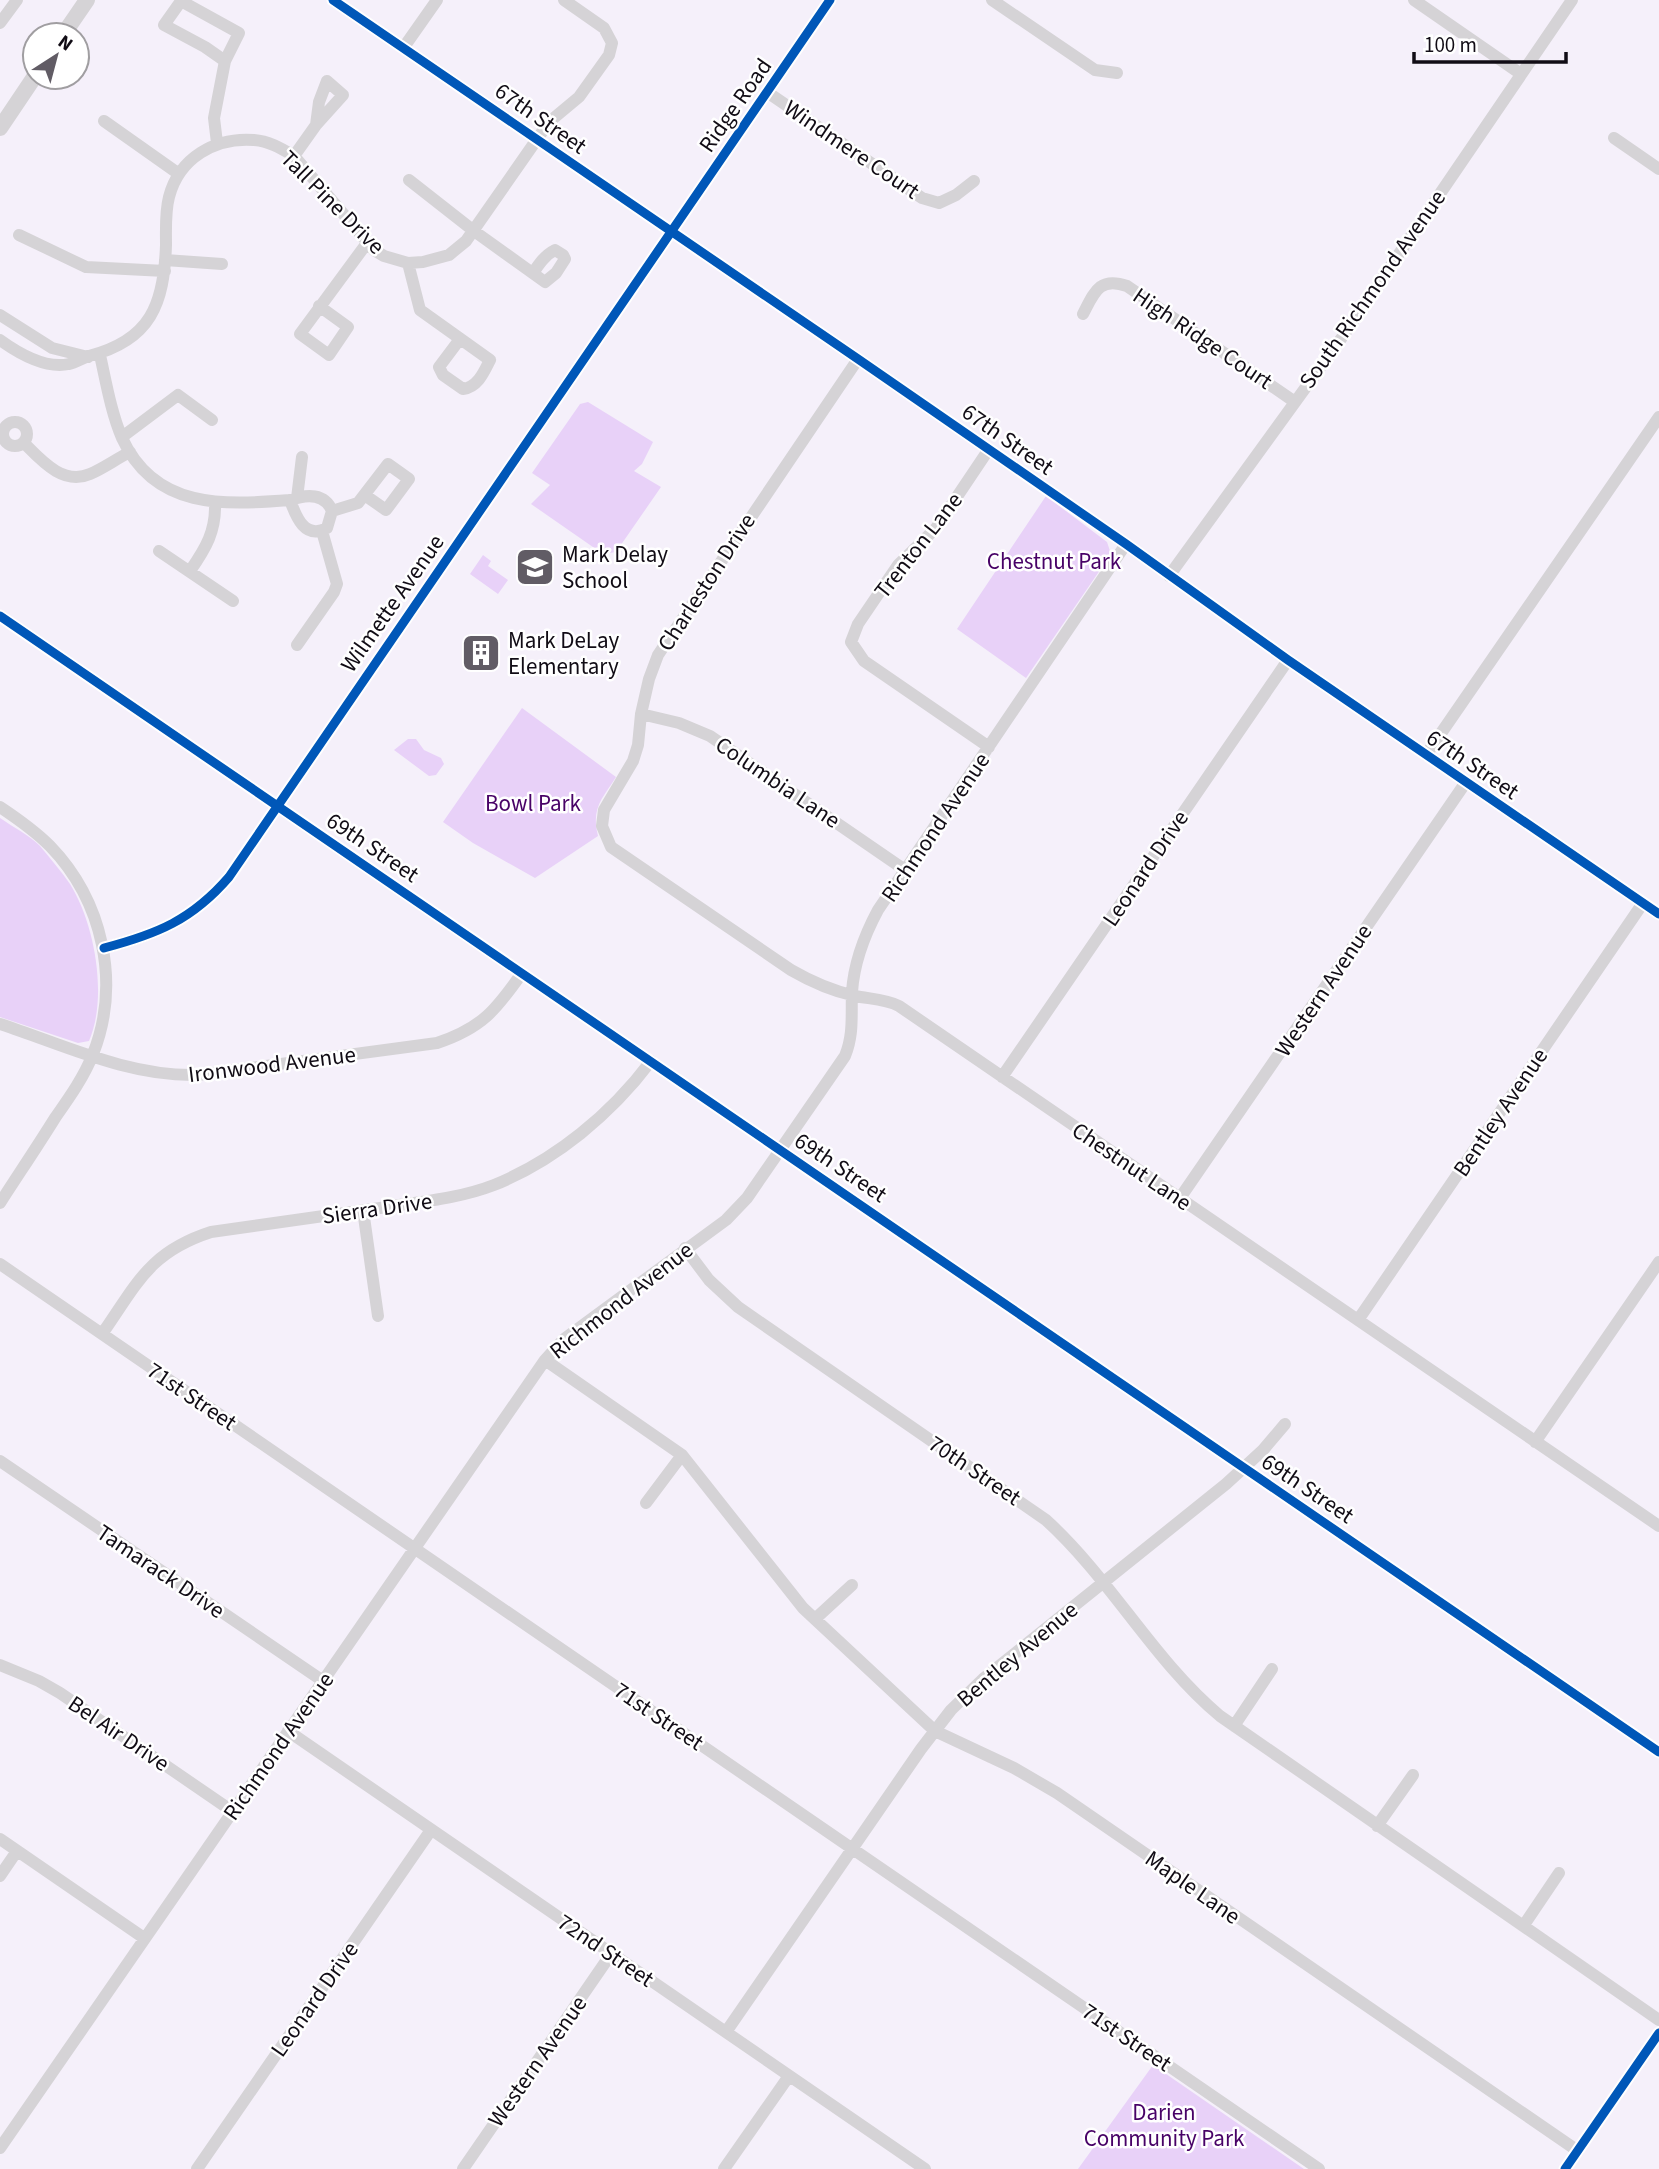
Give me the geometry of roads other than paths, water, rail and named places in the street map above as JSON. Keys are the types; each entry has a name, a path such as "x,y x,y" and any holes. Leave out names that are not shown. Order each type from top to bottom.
{"main road":[{"path":"73,21 87,0"},
{"path":"0,128 25,91"}],"street":[{"path":"0,23 17,0"},
{"name":"67th Street","path":"333,0 989,449 1288,660 1659,914"},
{"path":"404,47 437,0"},
{"name":"Tall Pine Drive","path":"179,173 195,156 217,144 254,140 279,147 294,156 367,243 384,256 408,263 423,262 449,254 459,249 474,231 549,122 579,97 612,48 611,37 604,28 564,0"},
{"name":"Ridge Road","path":"671,231 830,0"},
{"path":"992,0 1095,70 1117,73"},
{"path":"1413,0 1521,74"},
{"name":"South Richmond Avenue","path":"1169,576 1343,336 1572,0"},
{"path":"217,144 214,118 225,61 239,33 181,1 164,25 225,61"},
{"name":"Windmere Court","path":"767,92 922,198 939,203 956,195 974,181"},
{"path":"0,341 22,354 49,363 69,365 126,342 148,320 161,294 169,198 179,173 104,121"},
{"path":"294,156 316,125"},
{"path":"1614,138 1659,169"},
{"path":"409,180 533,273"},
{"name":"Wilmette Avenue","path":"104,948 171,926 199,907 229,877 671,231"},
{"path":"19,235 86,267 222,264"},
{"path":"319,306 367,243"},
{"path":"408,263 420,310 460,339"},
{"name":"High Ridge Court","path":"1083,314 1094,292 1102,285 1115,282 1127,286 1295,402"},
{"path":"0,315 52,348 94,356"},
{"path":"94,356 122,437 130,452 143,469 164,486 194,499 215,503 294,499 315,495 332,511"},
{"name":"Charleston Drive","path":"602,826 607,805 633,761 653,667 665,642 858,359"},
{"path":"122,437 178,395 212,420"},
{"path":"1426,755 1659,417"},
{"path":"24,443 48,466 66,476 88,475 130,452"},
{"name":"Trenton Lane","path":"989,449 936,528 898,565 858,624 851,642 863,661 989,747"},
{"path":"302,457 294,499 299,523 311,530 322,531"},
{"path":"332,511 358,503 366,496"},
{"path":"190,571 211,536 215,503"},
{"path":"322,531 330,522 332,511"},
{"path":"297,645 337,584 322,531"},
{"name":"Richmond Avenue","path":"0,2148 545,1360 564,1339 733,1214 781,1150 845,1056 853,1030 852,995 855,968 867,930 1126,544"},
{"path":"159,551 233,601"},
{"name":"69th Street","path":"0,616 1659,1752"},
{"name":"Leonard Drive","path":"1002,1077 1288,660"},
{"name":"Columbia Lane","path":"641,714 689,726 710,736 905,870"},
{"name":"Western Avenue","path":"1180,1198 1466,782"},
{"path":"0,807 39,836 69,870 90,908 104,948 106,1004 104,1020 92,1055 78,1083 0,1203"},
{"name":"Chestnut Lane","path":"602,826 611,847 617,852 779,964 817,983 852,995 899,1006 1659,1526"},
{"name":"Bentley Avenue","path":"1358,1320 1643,903"},
{"name":"Ironwood Avenue","path":"0,1024 147,1072 198,1076 437,1043 467,1032 484,1021 498,1007 522,973"},
{"name":"Sierra Drive","path":"103,1334 144,1274 178,1244 211,1232 467,1193 493,1185 550,1154 606,1112 625,1094 651,1061"},
{"path":"363,1210 378,1316"},
{"name":"70th Street","path":"685,1248 728,1300 1031,1509 1062,1535 1194,1693 1234,1726 1659,2020"},
{"path":"1535,1442 1659,1262"},
{"name":"71st Street","path":"0,1264 1318,2169"},
{"name":"Maple Lane","path":"545,1360 682,1455 803,1608 935,1731 1014,1768 1057,1793 1578,2151"},
{"name":"Bentley Avenue","path":"726,2032 951,1710 983,1679 1244,1468 1285,1424"},
{"path":"646,1503 682,1455"},
{"name":"Tamarack Drive","path":"0,1461 323,1681"},
{"path":"815,1619 852,1586"},
{"name":"Bel Air Drive","path":"0,1665 60,1693 232,1811"},
{"path":"1234,1726 1272,1669"},
{"name":"72nd Street","path":"288,1731 925,2169"},
{"path":"1377,1826 1413,1774"},
{"name":"Leonard Drive","path":"197,2169 431,1830"},
{"path":"0,1839 145,1938"},
{"path":"0,1876 17,1851"},
{"path":"1524,1925 1559,1873"},
{"name":"Western Avenue","path":"463,2169 611,1954"},
{"path":"1565,2169 1659,2033"},
{"path":"724,2169 789,2076"}],"place":[{"name":"Mark Delay School","path":"535,567"},
{"name":"Mark DeLay Elementary","path":"481,653"}],"park label":[{"name":"Chestnut Park","path":"1054,561"},
{"name":"Bowl Park","path":"533,803"},
{"name":"Darien Community Park","path":"1164,2125"}]}
